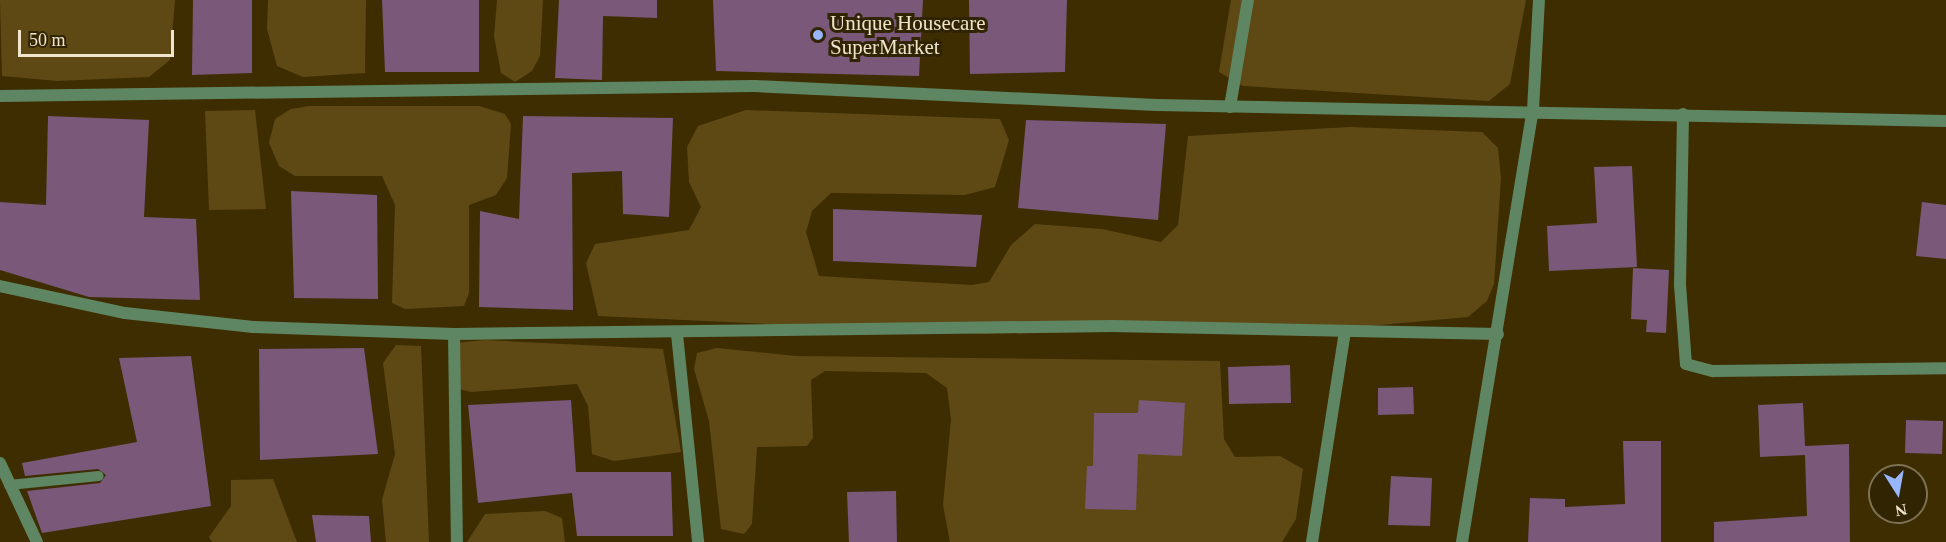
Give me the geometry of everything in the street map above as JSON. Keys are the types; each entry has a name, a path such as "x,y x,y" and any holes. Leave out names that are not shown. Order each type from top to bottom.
{"street":[{"path":"1230,107 1248,0"},
{"path":"1462,542 1533,110 1539,0"},
{"path":"0,96 754,86 1230,107 1533,110 1946,121"},
{"path":"1683,114 1680,285 1686,364 1713,371 1946,368"},
{"path":"0,286 125,313 253,327 454,334 677,334 1112,327 1498,334"},
{"path":"1312,542 1345,332"},
{"path":"454,334 458,542"},
{"path":"677,334 684,441 698,542"},
{"path":"0,463 37,542"}],"lane":[{"path":"9,485 99,476"}],"shaded area":[{"path":"0,0 175,0 170,60 149,77 57,81 2,76"},
{"path":"268,0 366,0 365,73 303,77 277,66 267,29"},
{"path":"497,0 543,0 540,56 532,71 515,82 501,73 494,36"},
{"path":"1231,0 1526,0 1510,84 1489,101 1243,86 1219,72"},
{"path":"309,106 479,106 505,114 511,124 507,178 496,195 469,205 469,293 464,306 405,309 392,303 395,205 382,176 295,176 279,166 269,143 275,119 291,109"},
{"path":"255,110 266,209 209,210 205,111"},
{"path":"746,110 1000,119 1009,140 995,187 965,195 831,193 812,211 806,232 819,276 972,285 989,282 1011,245 1035,224 1102,229 1161,242 1178,225 1188,136 1349,127 1482,132 1498,148 1501,178 1494,284 1487,301 1468,317 1358,327 983,334 598,316 586,263 595,244 689,230 701,207 689,182 687,147 698,126"},
{"path":"485,340 663,349 681,452 614,461 592,454 588,406 577,384 471,392 450,387 454,343"},
{"path":"396,345 421,346 429,542 386,542 382,500 395,454 383,363"},
{"path":"717,348 796,356 1220,361 1224,439 1235,457 1280,456 1303,469 1296,519 1282,542 950,542 943,505 951,419 947,388 926,373 825,371 811,380 813,438 807,446 757,447 752,524 744,534 721,529 709,421 694,369 697,353"},
{"path":"273,479 297,542 212,542 209,537 231,506 231,480"},
{"path":"545,511 562,518 565,542 467,542 485,514"}],"building":[{"path":"193,0 252,0 252,73 192,75"},
{"path":"382,0 479,0 479,72 385,72"},
{"path":"559,0 657,0 657,18 603,16 602,80 555,78"},
{"name":"Unique Housecare SuperMarket","path":"713,0 923,0 919,76 716,71"},
{"path":"969,0 1067,0 1065,72 970,74"},
{"path":"48,116 149,120 144,217 196,219 200,300 89,297 0,270 0,202 46,205"},
{"path":"523,116 673,118 669,217 623,214 622,171 572,173 573,310 479,307 480,211 519,219"},
{"path":"1026,120 1166,124 1158,220 1018,208"},
{"path":"1632,166 1637,267 1549,271 1547,226 1597,223 1594,167"},
{"path":"291,191 377,195 378,299 294,298"},
{"path":"1922,202 1946,205 1946,259 1916,256"},
{"path":"833,209 982,215 976,267 833,261"},
{"path":"1633,268 1669,270 1666,333 1646,332 1647,320 1631,319"},
{"path":"364,348 378,454 260,460 259,349"},
{"path":"191,356 211,506 42,533 27,491 100,483 106,475 98,469 25,476 22,463 137,442 119,358"},
{"path":"1290,365 1291,403 1229,404 1228,367"},
{"path":"1413,387 1414,414 1378,415 1378,388"},
{"path":"571,400 576,472 671,472 673,536 577,536 572,493 478,503 468,405"},
{"path":"1139,400 1185,403 1182,456 1138,454 1136,510 1085,509 1087,466 1093,466 1094,413 1138,413"},
{"path":"1803,403 1805,446 1849,444 1850,542 1714,542 1714,522 1807,516 1805,455 1760,457 1758,405"},
{"path":"1906,420 1943,421 1942,454 1905,453"},
{"path":"1623,441 1661,441 1661,542 1528,542 1530,498 1565,499 1565,507 1625,504"},
{"path":"1391,476 1432,478 1430,526 1388,525"},
{"path":"896,491 897,542 849,542 847,492"},
{"path":"312,515 369,516 371,542 316,542"}],"place":[{"name":"Unique Housecare SuperMarket","path":"818,35"}]}
